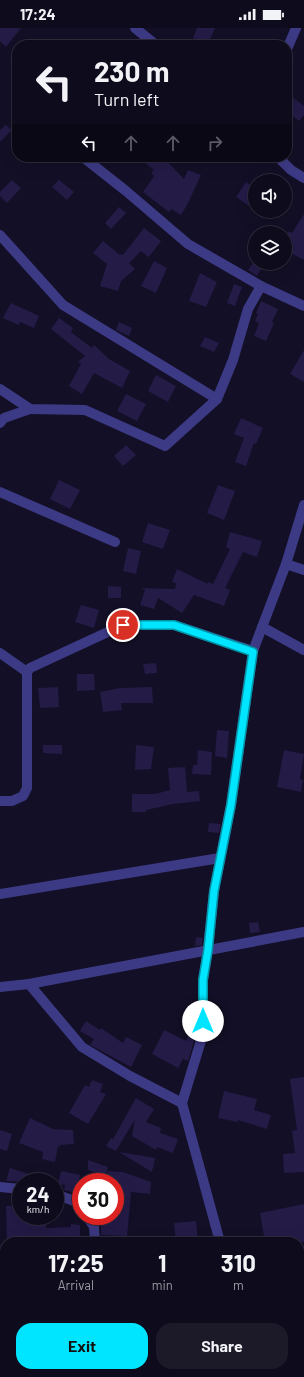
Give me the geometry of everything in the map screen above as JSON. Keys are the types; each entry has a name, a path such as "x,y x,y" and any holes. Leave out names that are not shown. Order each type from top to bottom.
{"street":[{"path":"135,28 150,40"},
{"path":"291,40 296,28"},
{"path":"89,162 188,244 261,286 304,306"},
{"path":"283,162 291,170 304,178"},
{"path":"0,235 64,305 217,399"},
{"path":"0,423 4,418 30,409 86,410 165,446 217,399 233,360 248,309 261,286"},
{"path":"0,389 30,409"},
{"path":"0,492 114,542"},
{"path":"219,1237 182,1103 203,1034 203,980 208,950 214,891 231,805 253,652 286,564 304,505"},
{"path":"286,564 304,570"},
{"path":"0,801 12,801 23,796 27,788 27,672 30,668 123,625 174,625 253,652"},
{"path":"262,627 304,650"},
{"path":"0,653 27,672"},
{"path":"0,894 220,858"},
{"path":"0,987 29,984 304,932"},
{"path":"29,984 82,1047 130,1076 182,1103"},
{"path":"0,1187 12,1188"},
{"path":"93,1225 95,1237"}],"building":[{"path":"0,28 21,28 6,47 0,41"},
{"path":"197,28 215,28 210,40 198,40 193,38"},
{"path":"292,97 304,106 304,115 299,121 292,116"},
{"path":"6,125 12,130 0,142 0,130"},
{"path":"144,162 168,162 184,179 188,170 201,175 181,215 171,209 169,212 143,192 154,176 151,173 154,170"},
{"path":"12,180 21,188 7,203 0,196 0,192"},
{"path":"59,180 74,192 67,200 52,187"},
{"path":"246,182 248,184 248,205 236,197"},
{"path":"119,207 126,213 111,229 105,223"},
{"path":"304,214 304,260 292,254 292,233"},
{"path":"144,228 161,241 152,253 148,257 141,251 129,263 135,269 121,281 118,291 100,286 107,264 93,253 103,241 120,255 123,255"},
{"path":"154,261 167,268 156,293 141,286"},
{"path":"248,270 261,270 257,276"},
{"path":"200,273 217,282 206,307 189,301"},
{"path":"234,284 242,287 235,306 227,303"},
{"path":"261,301 278,309 266,341 254,336 259,323 255,321 258,314 256,313"},
{"path":"11,303 39,316 34,328 20,322 19,325 3,318"},
{"path":"59,318 73,328 71,332 92,348 94,345 109,359 130,371 122,388 94,373 82,394 69,386 81,364 78,362 85,356 51,329"},
{"path":"119,322 132,328 129,336 116,330"},
{"path":"205,337 219,343 214,352 200,346"},
{"path":"304,350 304,382 290,374"},
{"path":"156,375 176,386 168,402 148,391"},
{"path":"126,394 146,404 137,421 117,411"},
{"path":"241,418 263,428 256,444 254,443 246,466 235,462 244,438 234,434"},
{"path":"126,445 136,455 123,466 114,456"},
{"path":"59,480 80,490 70,509 50,499"},
{"path":"218,485 235,491 224,520 207,513"},
{"path":"148,523 170,530 163,549 142,542"},
{"path":"230,532 262,541 257,557 243,552 225,588 230,590 224,606 194,595 182,613 158,598 154,609 140,605 145,590 141,588 175,589 176,583 172,582 177,569 208,584 208,582 213,584 230,549 226,547"},
{"path":"128,548 141,551 136,574 123,571"},
{"path":"108,586 121,587 121,598 108,598"},
{"path":"81,605 99,610 94,628 75,622"},
{"path":"156,663 157,673 145,674 143,664"},
{"path":"77,674 94,674 95,690 77,691"},
{"path":"58,687 59,707 40,708 38,688"},
{"path":"152,687 153,703 121,703 122,710 103,712 100,692 120,688"},
{"path":"217,730 229,731 227,758 215,756"},
{"path":"43,745 62,745 62,754 43,753"},
{"path":"136,745 154,747 151,769 135,770"},
{"path":"198,750 212,752 211,775 192,774 193,765 197,765"},
{"path":"284,750 304,754 300,779 303,780 301,792 277,787"},
{"path":"185,767 187,792 199,791 200,801 173,804 146,810 146,812 132,812 132,794 155,794 170,790 168,768"},
{"path":"209,823 221,824 219,833 208,832"},
{"path":"258,922 260,932 250,933 249,923"},
{"path":"196,937 203,938 202,945 195,946"},
{"path":"86,1021 100,1030 101,1028 123,1043 126,1037 142,1045 131,1067 90,1045 94,1039 80,1031"},
{"path":"164,1030 186,1041 191,1031 196,1034 188,1061 183,1059 178,1068 152,1054"},
{"path":"304,1077 304,1172 284,1173 283,1154 295,1153 292,1131 297,1130 290,1079"},
{"path":"92,1080 103,1084 100,1092 106,1094 88,1124 69,1113 85,1085 89,1087"},
{"path":"224,1091 257,1099 254,1110 271,1115 267,1129 238,1120 238,1122 218,1118"},
{"path":"136,1098 154,1109 146,1122 161,1128 160,1133 178,1139 173,1153 157,1147 156,1150 132,1136 135,1119 116,1151 106,1146 111,1138 113,1139"},
{"path":"30,1118 53,1129 73,1130 74,1144 60,1145 60,1147 58,1146 55,1162 42,1159 43,1152 19,1143"},
{"path":"0,1130 12,1134 7,1151 0,1149"},
{"path":"119,1152 155,1158 152,1172"},
{"path":"88,1160 108,1167 107,1173 97,1173 88,1170"},
{"path":"10,1168 26,1173 12,1173 12,1181 6,1181"},
{"path":"61,1171 72,1173 72,1192 64,1190 64,1173 61,1173"},
{"path":"108,1171 123,1172 151,1182 150,1194 131,1192 127,1236 101,1235 101,1225 124,1225 124,1173 108,1173"},
{"path":"304,1204 304,1237 264,1237 260,1213"},
{"path":"6,1206 12,1206 12,1225 46,1225 46,1228 71,1227 71,1224 80,1225 80,1237 7,1237"},
{"path":"196,1221 198,1237 175,1237 174,1223"}],"route":[{"path":"123,625 174,625 253,652 231,805 214,891 208,950 203,980 203,1021"}]}
